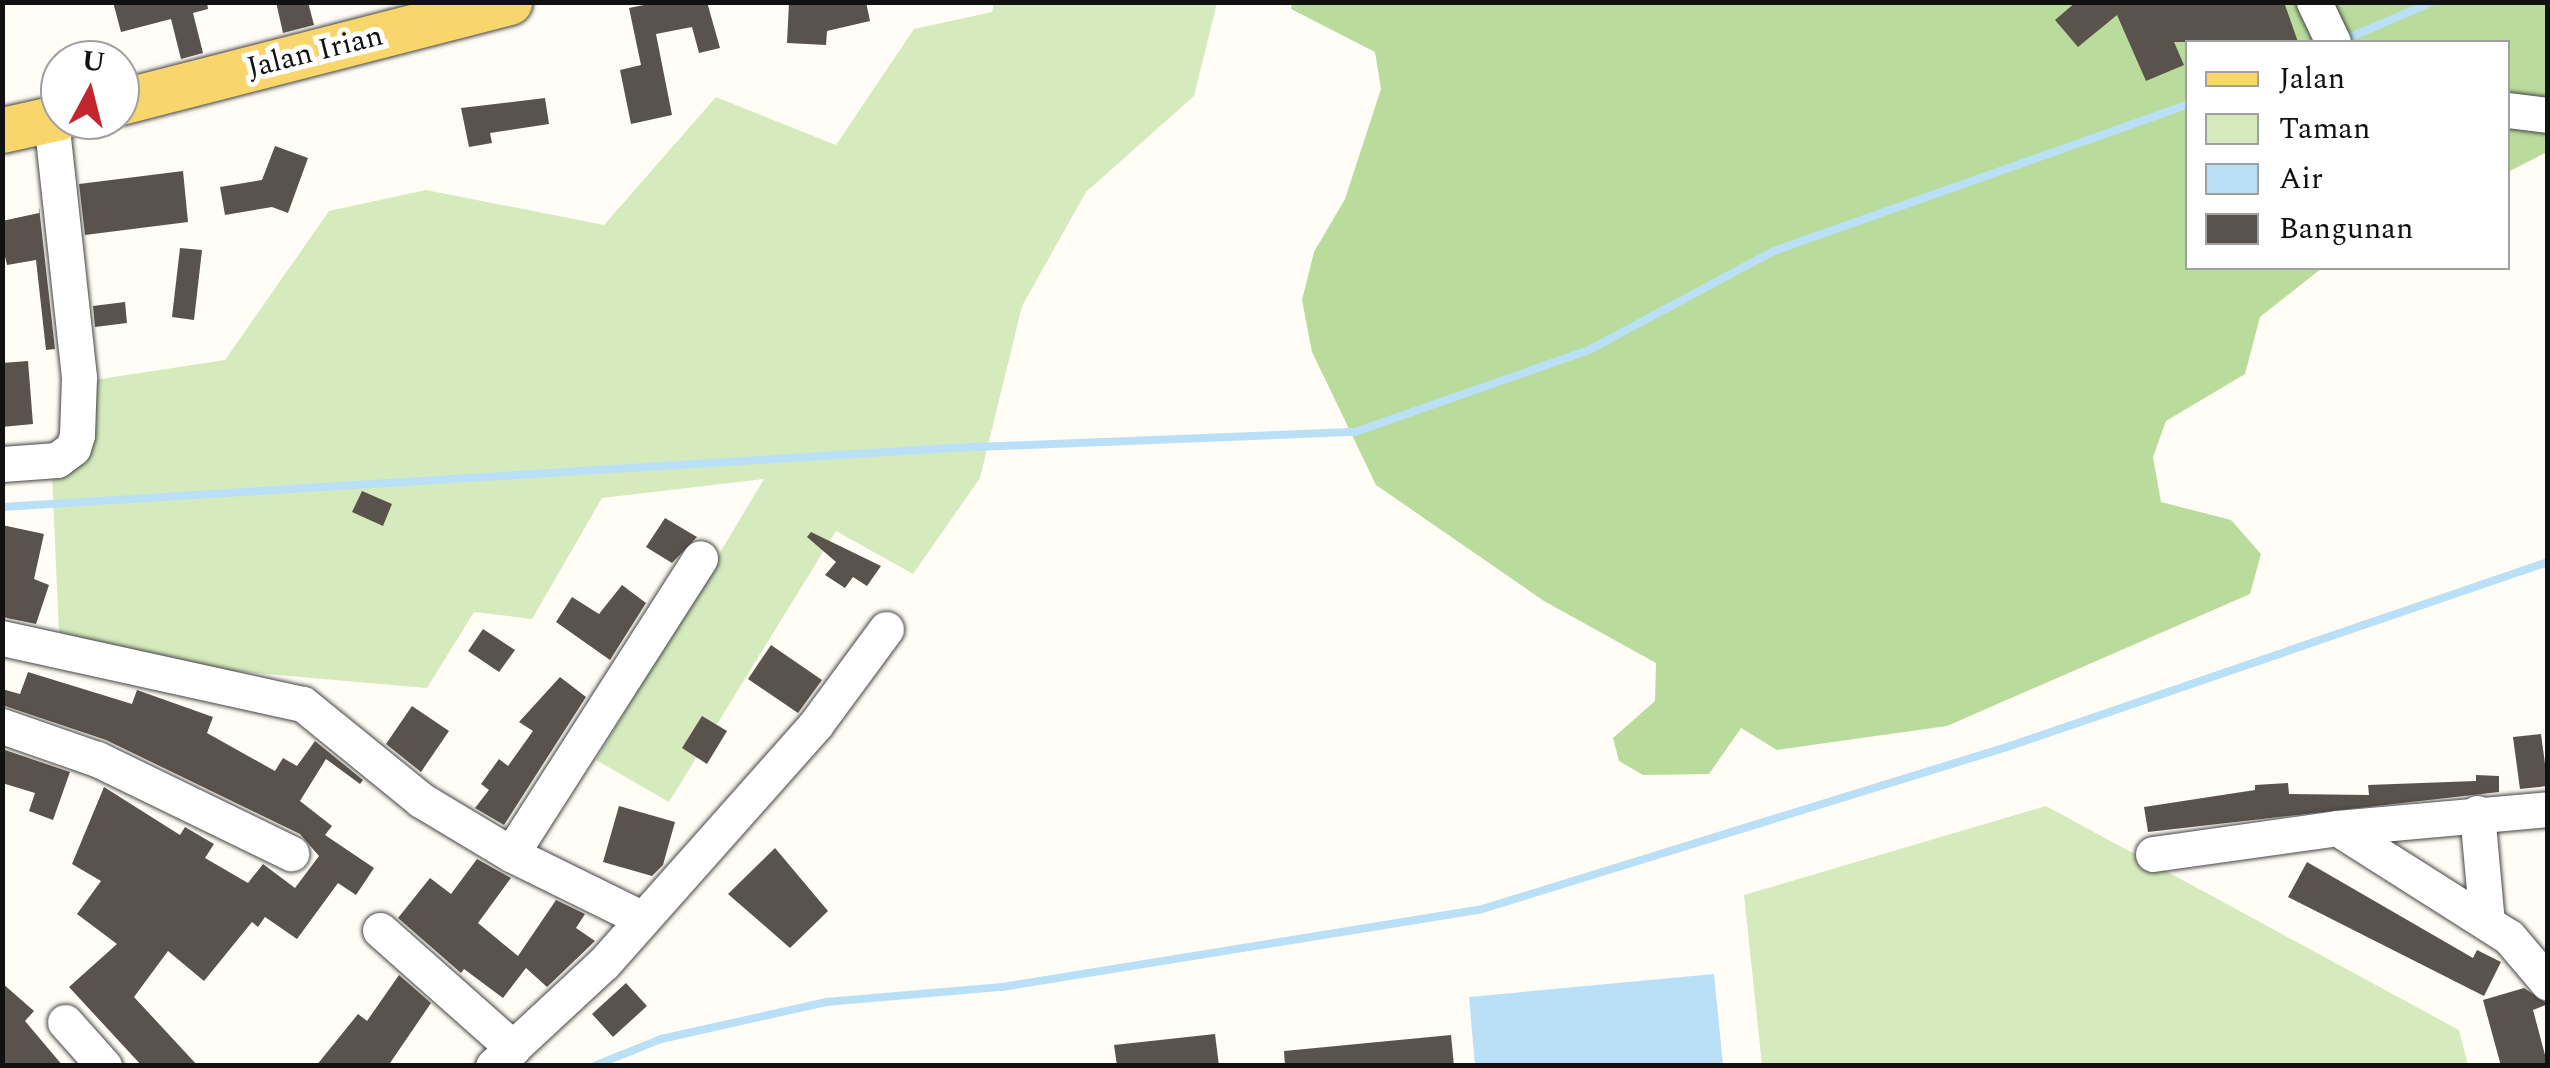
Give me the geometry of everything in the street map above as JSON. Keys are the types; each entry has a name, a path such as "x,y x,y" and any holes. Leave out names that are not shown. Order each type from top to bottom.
{"main road":[{"name":"Jalan Irian","path":"140,97 394,33 485,5"},
{"path":"2,130 40,121"}],"street":[{"path":"2510,110 2548,115"},
{"path":"2,464 57,460 73,448 77,435 79,376 57,140"},
{"path":"511,854 700,558"},
{"path":"380,930 503,1057 573,998 816,724 886,629"},
{"path":"2,638 303,704 421,800 511,854 640,918"},
{"path":"2,726 98,759 291,853"},
{"path":"2153,854 2337,828 2548,810"},
{"path":"2476,814 2486,923"},
{"path":"2337,828 2486,923 2525,952 2548,983"},
{"path":"65,1022 104,1066"}],"green space":[{"path":"1292,2 2547,3 2547,152 2510,171 2510,40 2185,40 2185,270 2319,270 2260,317 2245,374 2166,421 2153,457 2161,502 2231,520 2261,554 2250,594 1947,726 1777,750 1741,728 1709,774 1643,775 1619,761 1613,738 1655,701 1656,663 1544,601 1376,485 1312,352 1302,300 1314,252 1345,199 1381,89 1375,52 1291,9"},
{"path":"994,3 1217,3 1194,96 1086,192 1022,306 980,478 913,574 836,531 669,802 596,760 764,479 602,498 532,619 474,612 427,688 60,656 52,474 94,380 225,360 329,211 426,190 604,225 716,97 836,145 914,29 992,12"},
{"path":"2046,806 2459,1030 2468,1065 1762,1065 1744,895"}],"water":[{"path":"1714,974 1723,1065 1475,1065 1469,997"}],"building":[{"path":"113,2 207,2 208,9 193,13 203,53 181,59 171,19 121,32"},
{"path":"276,2 308,2 314,25 283,33"},
{"path":"659,2 707,2 720,48 699,53 692,27 656,34 672,115 631,124 620,70 641,65 629,8"},
{"path":"789,2 866,2 870,21 827,31 826,45 787,43"},
{"path":"2076,2 2284,2 2297,40 2174,42 2184,65 2146,81 2117,15 2078,47 2055,20"},
{"path":"545,98 549,124 490,133 492,143 469,147 461,108"},
{"path":"275,146 308,158 288,213 272,207 225,215 220,187 262,180"},
{"path":"183,171 188,222 85,235 79,184"},
{"path":"39,207 55,349 46,350 36,260 7,265 2,244 2,221 39,213"},
{"path":"180,248 202,250 194,320 172,317"},
{"path":"125,302 127,323 95,327 93,306"},
{"path":"28,361 33,424 2,427 2,363"},
{"path":"362,491 392,504 383,526 352,512"},
{"path":"665,518 697,537 672,563 646,547"},
{"path":"2,525 44,534 34,579 49,585 36,624 2,617"},
{"path":"811,532 881,566 867,586 853,577 845,588 825,575 836,562 807,537"},
{"path":"622,585 646,603 610,660 556,622 572,597 599,614"},
{"path":"483,629 515,650 499,672 468,651"},
{"path":"771,645 822,680 798,713 748,679"},
{"path":"28,672 132,704 137,690 213,717 207,733 275,771 283,758 297,766 315,741 363,780 360,784 326,759 300,801 332,826 325,835 374,868 356,895 338,883 297,939 265,917 258,927 252,922 204,981 168,951 134,997 198,1066 142,1066 69,987 117,944 77,914 101,881 72,864 104,787 180,835 185,827 214,844 205,858 248,883 263,864 295,888 319,856 300,834 106,740 2,705 2,689 20,694"},
{"path":"560,677 586,697 504,825 475,808 489,790 481,784 499,759 508,766 533,731 519,722"},
{"path":"412,706 449,731 421,772 386,744"},
{"path":"702,716 727,731 707,764 682,748"},
{"path":"2541,734 2548,786 2520,789 2513,737"},
{"path":"2,749 70,772 53,820 29,811 35,793 2,783"},
{"path":"2476,775 2499,776 2499,792 2148,832 2144,807 2255,790 2255,785 2288,783 2289,794 2369,795 2368,785 2476,781"},
{"path":"619,806 675,822 663,865 652,876 603,862"},
{"path":"775,848 828,911 790,948 728,894"},
{"path":"477,859 511,878 478,923 518,956 556,900 585,914 576,928 595,941 547,987 526,968 503,998 464,969 461,973 398,918 430,878 451,894"},
{"path":"2307,862 2473,958 2477,950 2501,962 2484,996 2288,897"},
{"path":"399,975 431,1003 388,1066 316,1066 358,1014 367,1021"},
{"path":"2,983 34,1011 25,1021 63,1066 2,1066"},
{"path":"626,983 647,1006 613,1037 592,1014"},
{"path":"2524,988 2548,1004 2533,1010 2548,1066 2501,1066 2483,1000"},
{"path":"1215,1034 1219,1066 1117,1066 1114,1045"},
{"path":"1451,1035 1454,1066 1285,1066 1284,1051"}],"waterway":[{"path":"2343,40 2432,2"},
{"path":"2,507 952,448 1355,432 1589,350 1774,251 2185,105"},
{"path":"594,1066 661,1039 826,1002 1002,987 1479,910 2007,747 2548,562"}]}
